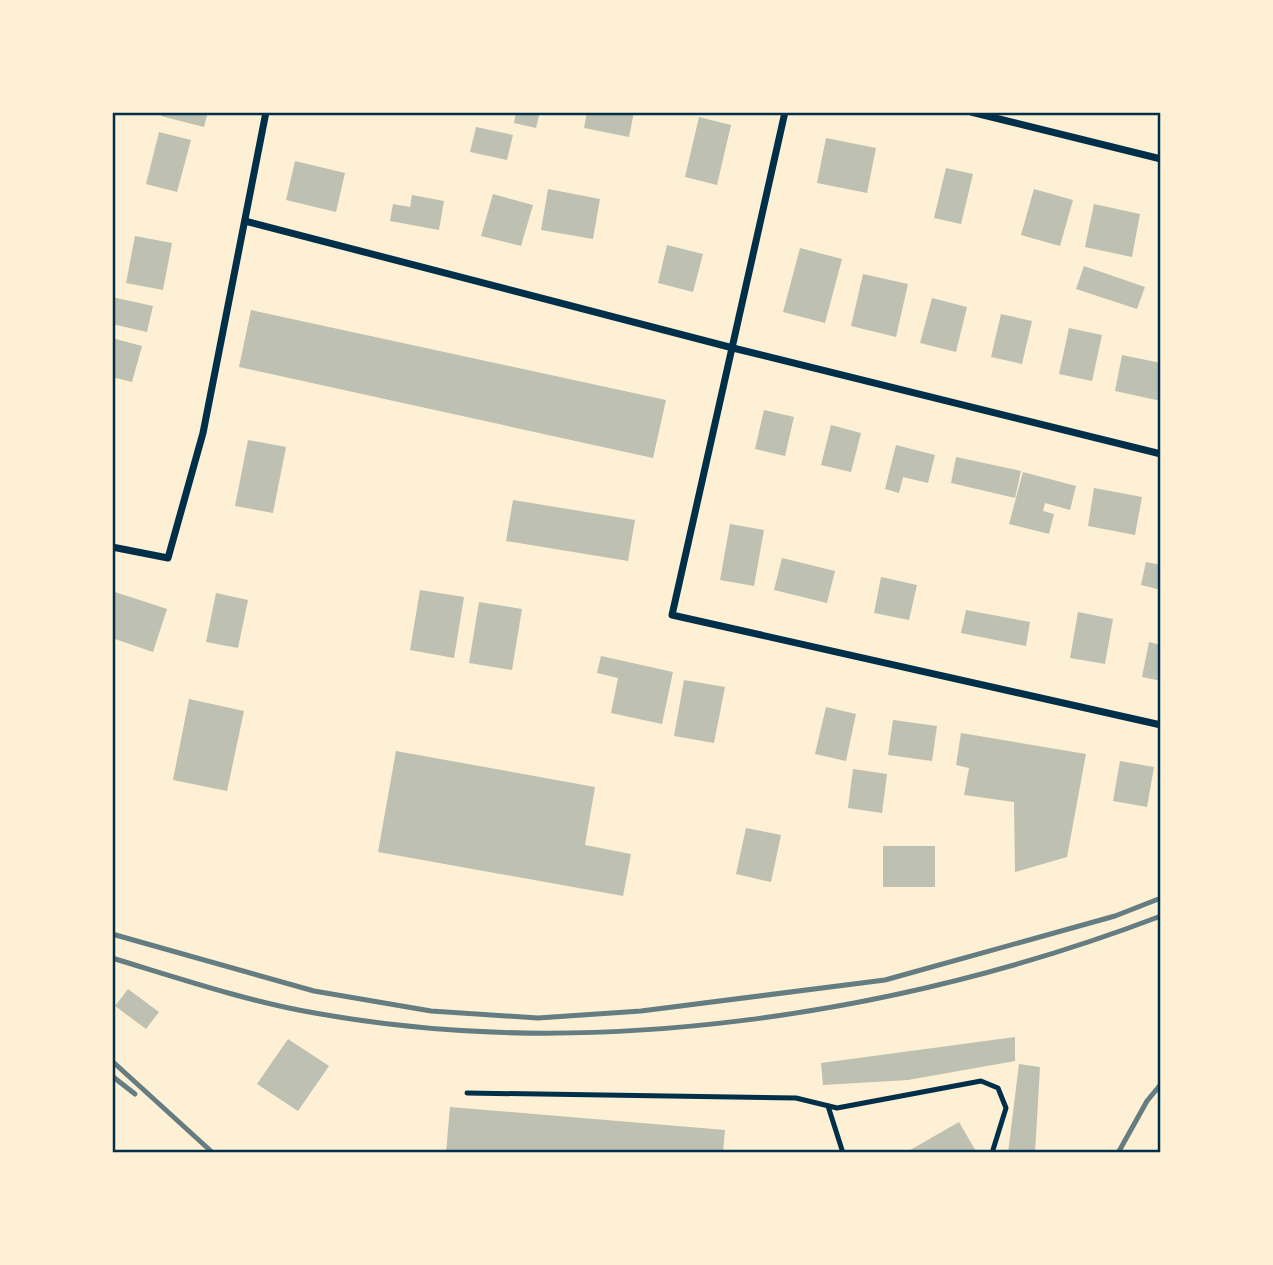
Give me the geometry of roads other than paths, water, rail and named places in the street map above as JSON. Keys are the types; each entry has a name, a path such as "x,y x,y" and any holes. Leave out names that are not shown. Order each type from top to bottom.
{"street":[{"path":"112,547 168,558 204,433 266,112"},
{"path":"785,112 672,615 1161,725"},
{"path":"971,112 1161,159"},
{"path":"245,221 733,348 1161,454"}],"lane":[{"path":"467,1093 796,1098 837,1108 981,1081 998,1088 1006,1108 992,1153"},
{"path":"828,1106 843,1153"}],"railway":[{"path":"112,934 314,991 431,1011 538,1018 641,1011 885,980 1115,916 1161,898"},
{"path":"112,958 238,996 315,1013 420,1027 527,1033 635,1030 744,1020 852,1003 958,980 1061,951 1161,916"},
{"path":"112,1061 213,1153"},
{"path":"112,1076 135,1094"},
{"path":"1118,1153 1147,1101 1161,1084"}]}
